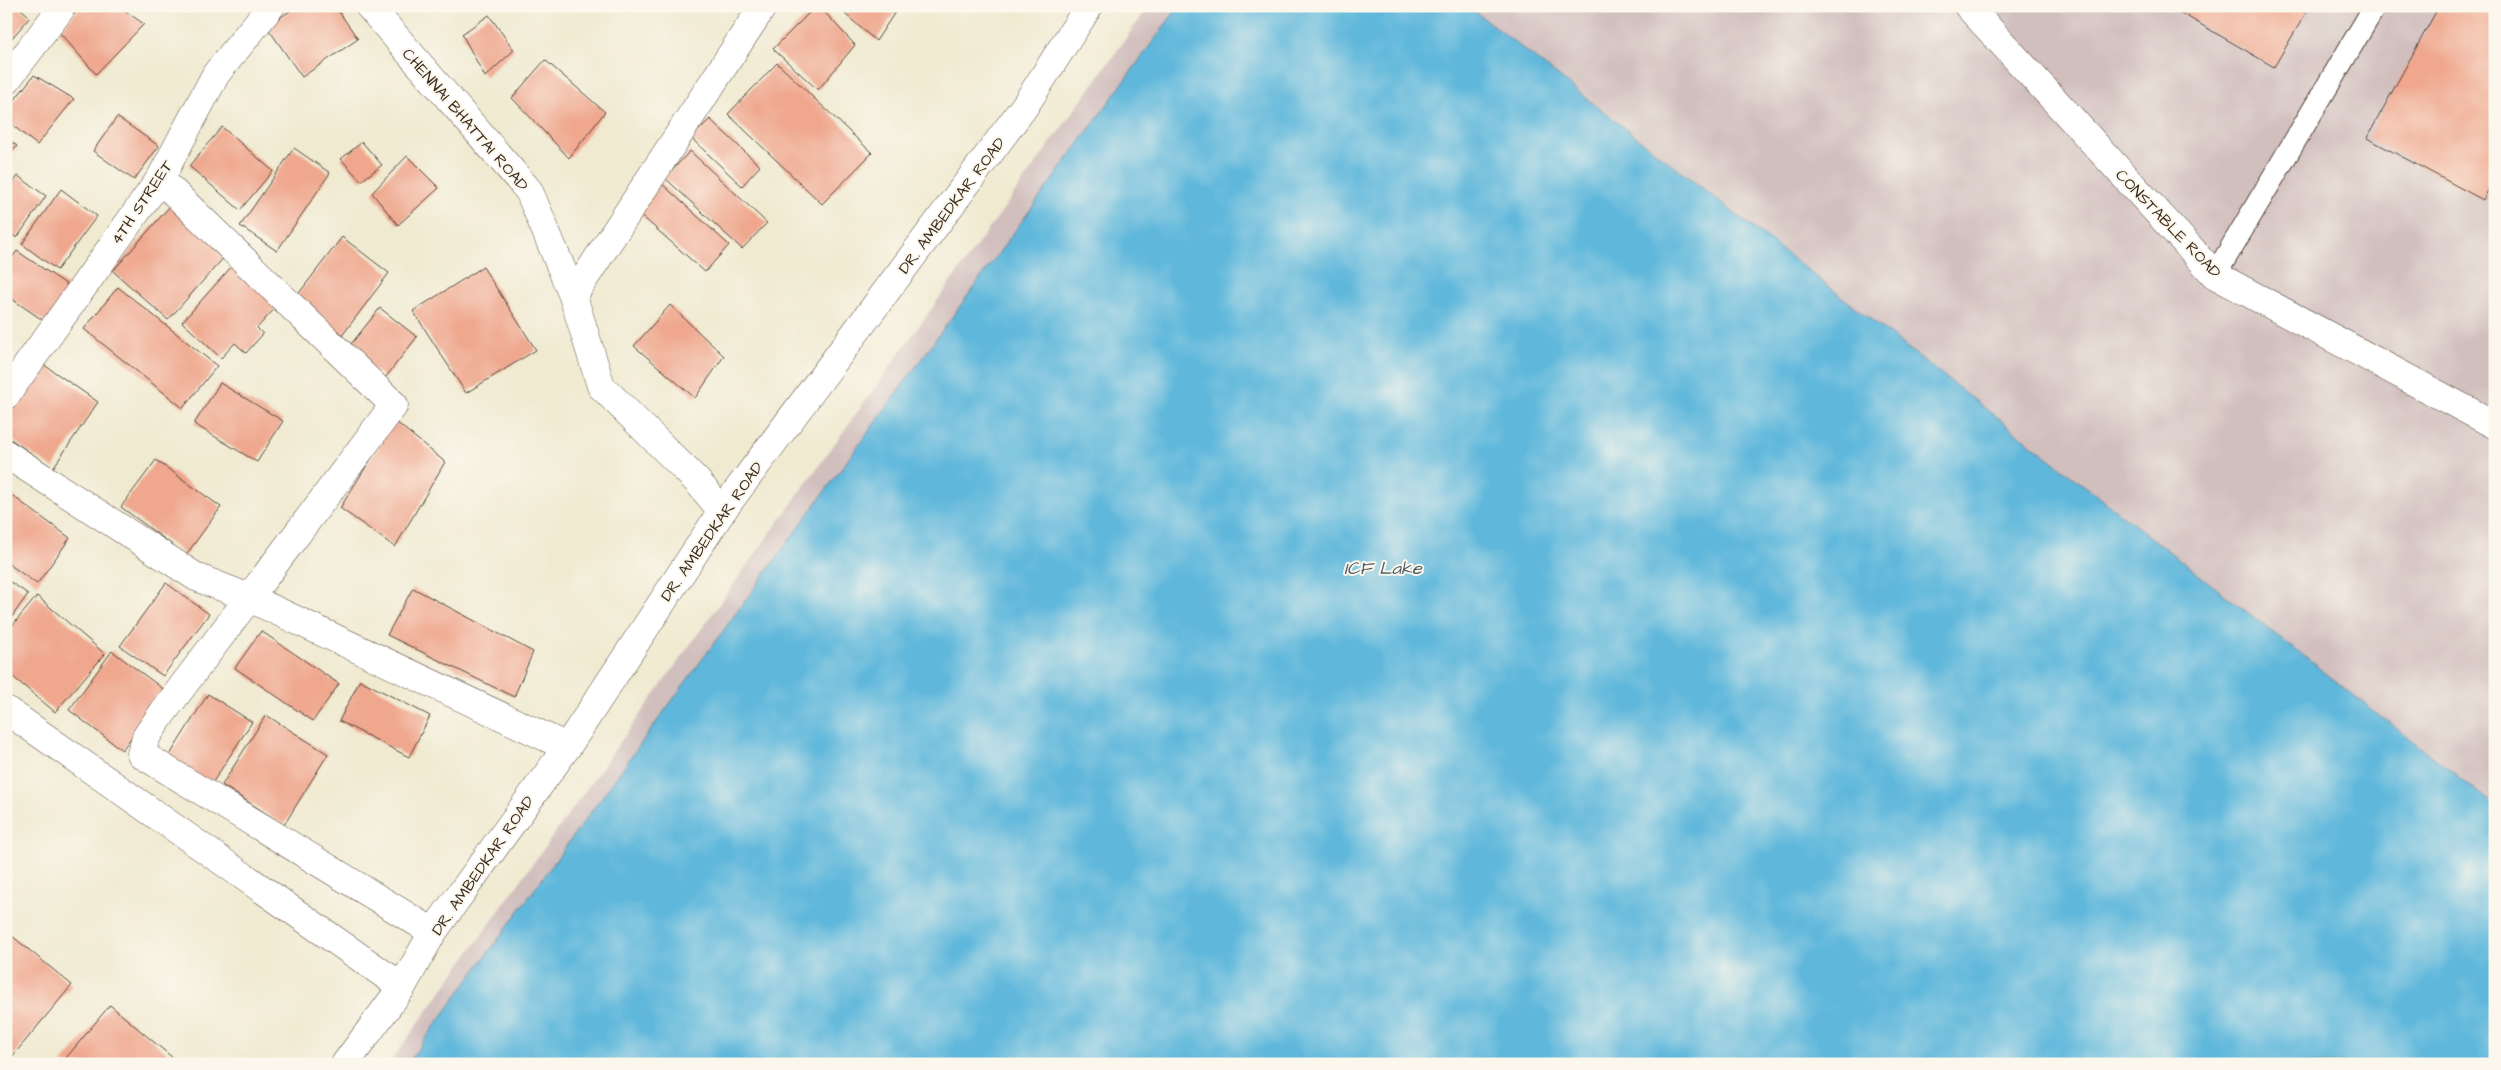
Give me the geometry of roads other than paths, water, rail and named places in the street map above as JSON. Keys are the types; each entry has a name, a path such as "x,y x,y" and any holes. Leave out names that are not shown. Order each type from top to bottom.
{"street":[{"path":"6,81 60,10 56,6"},
{"name":"4TH STREET","path":"6,395 160,179 216,74 271,6"},
{"name":"CHENNAI BHATTAI ROAD","path":"369,6 529,191 573,296 600,386 697,482 722,511"},
{"path":"573,296 763,6"},
{"name":"DR. AMBEDKAR ROAD","path":"345,1064 402,987 433,932 567,747 722,511 1024,107 1089,6"},
{"name":"CONSTABLE ROAD","path":"1968,6 2215,275 2495,425"},
{"path":"160,179 394,405 247,597 146,737 141,754 433,932"},
{"path":"6,454 196,576 247,597 567,747"},
{"path":"6,710 402,987"}],"lane":[{"path":"2215,275 2376,6"}],"water":[{"name":"ICF Lake","path":"1179,6 1468,6 2495,805 2495,1064 407,1064"}]}
